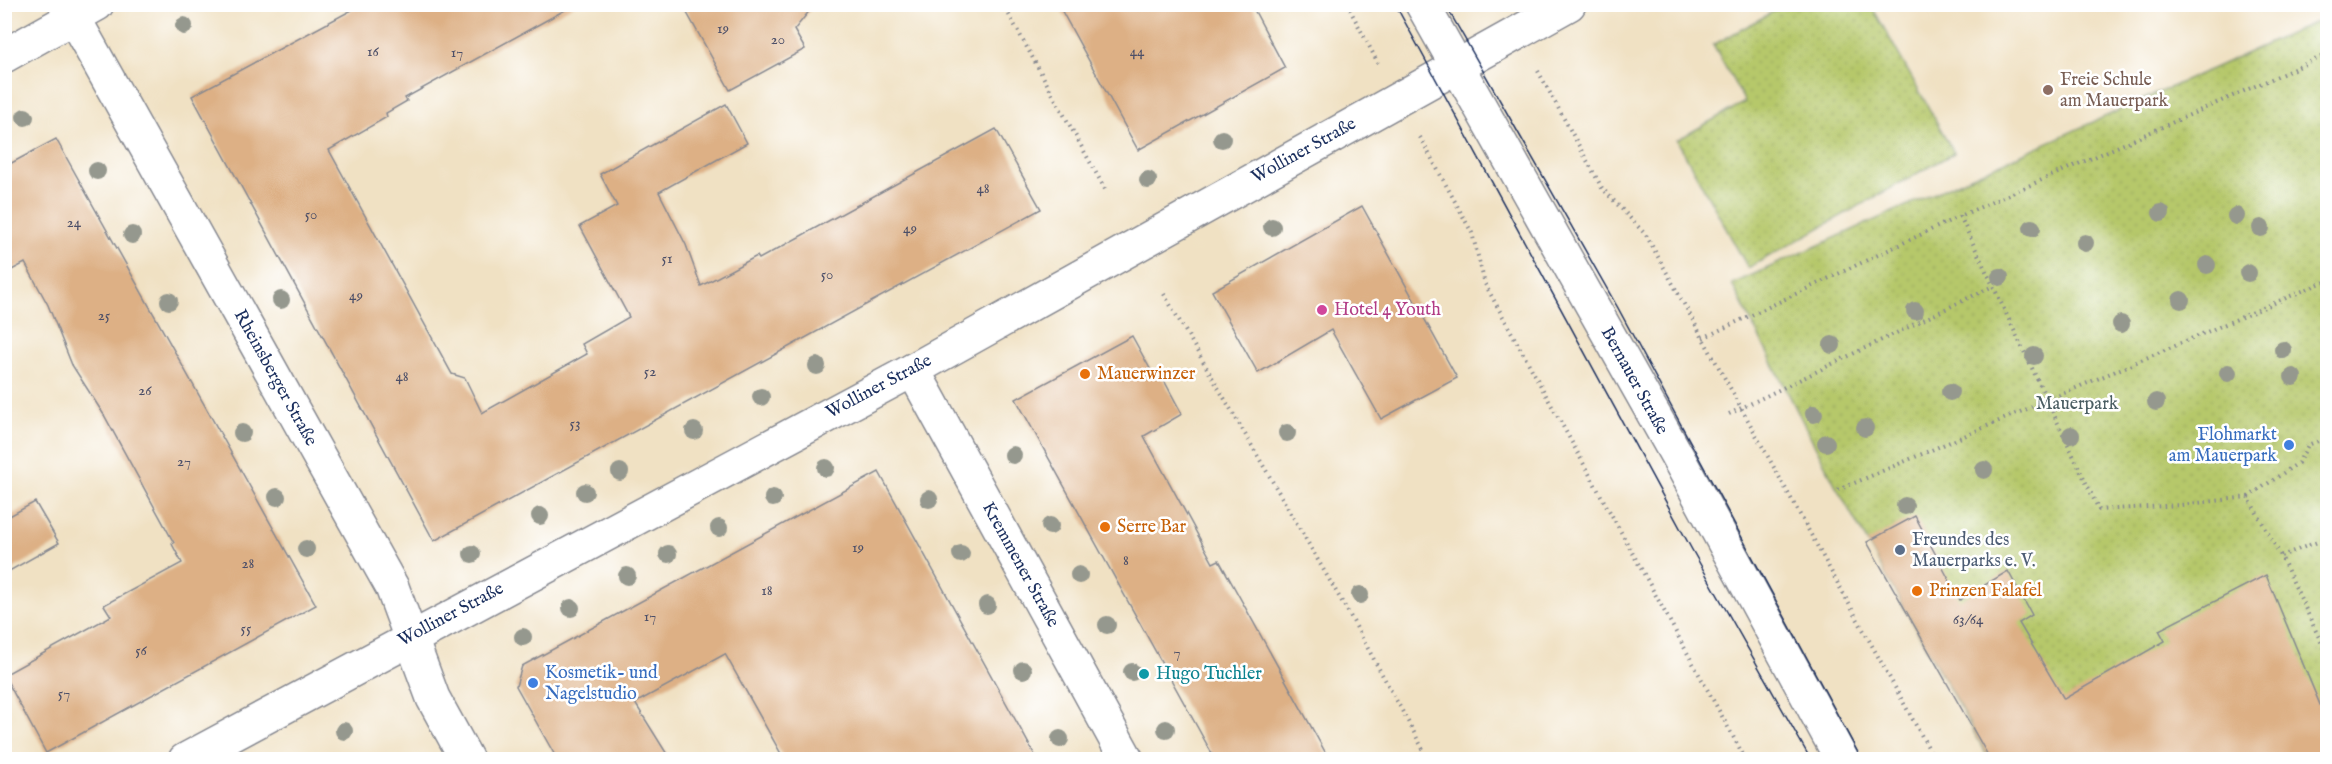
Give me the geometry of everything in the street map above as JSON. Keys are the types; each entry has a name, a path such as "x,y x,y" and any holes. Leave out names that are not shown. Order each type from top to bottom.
{"street":[{"name":"Bernauer Straße","path":"1422,4 1682,465 1842,759"},
{"name":"Wolliner Straße","path":"184,759 913,370 1569,4"},
{"path":"4,56 78,9"},
{"name":"Rheinsberger Straße","path":"78,9 392,587 433,698 467,759"},
{"name":"Kremmener Straße","path":"913,370 1127,759"}],"path":[{"path":"1003,4 1106,191"},
{"path":"1703,338 1960,216 2328,54"},
{"path":"1574,136 1602,188 1647,235 1935,759"},
{"path":"1448,189 1472,233 1485,284 1746,759"},
{"path":"1960,216 2099,510 2181,505 2248,497 2298,463 2308,445 2328,437"},
{"path":"1838,490 2328,280"},
{"path":"1729,414 1993,285"},
{"path":"1164,294 1348,612 1430,759"},
{"path":"2248,497 2280,556 2328,657"},
{"path":"2280,556 2328,538"}],"green space":[{"path":"1785,5 1871,5 1954,153 1748,268 1677,140 1745,102 1713,45"},
{"name":"Mauerpark","path":"2327,17 2327,759 1989,759 1838,490 1732,284"}],"building":[{"path":"363,4 576,4 405,98 407,101 386,113 387,117 329,150 452,374 465,378 482,413 587,354 582,344 629,317 580,226 617,206 600,174 726,104 747,143 659,192 686,245 701,286 757,256 759,259 996,129 1041,209 434,541 192,96"},
{"path":"682,4 815,4 794,30 805,49 730,90"},
{"path":"1058,4 1251,4 1285,68 1138,150"},
{"path":"56,139 316,605 46,753 4,675 111,616 104,605 182,563 172,544 174,543 104,415 72,365 48,305 25,263 4,274 4,167"},
{"name":"Hotel 4 Youth","path":"1362,206 1457,378 1381,419 1331,330 1258,373 1212,291"},
{"path":"1132,336 1153,374 1159,371 1182,414 1144,436 1213,563 1219,560 1329,759 1215,759 1016,399"},
{"path":"879,472 1037,759 784,759 725,654 635,703 670,759 557,759 516,686 522,666"},
{"path":"35,502 59,543 4,574 4,519"},
{"path":"1915,516 1960,600 2008,571 2032,615 2019,623 2064,699 2165,641 2159,630 2266,575 2328,724 2328,759 1990,759 1867,542"}],"tram line":[{"path":"1395,4 1691,548 1811,760"},
{"path":"1445,4 1618,308 1862,760"}],"place":[{"name":"Freie Schule am Mauerpark","path":"2048,90"},
{"name":"Hotel 4 Youth","path":"1322,310"},
{"name":"Mauerwinzer","path":"1085,374"},
{"name":"Flohmarkt am Mauerpark","path":"2289,445"},
{"name":"Serre Bar","path":"1105,527"},
{"name":"Freundes des Mauerparks e. V.","path":"1900,550"},
{"name":"Prinzen Falafel","path":"1917,591"},
{"name":"Hugo Tuchler","path":"1144,674"},
{"name":"Kosmetik- und Nagelstudio","path":"533,683"}]}
